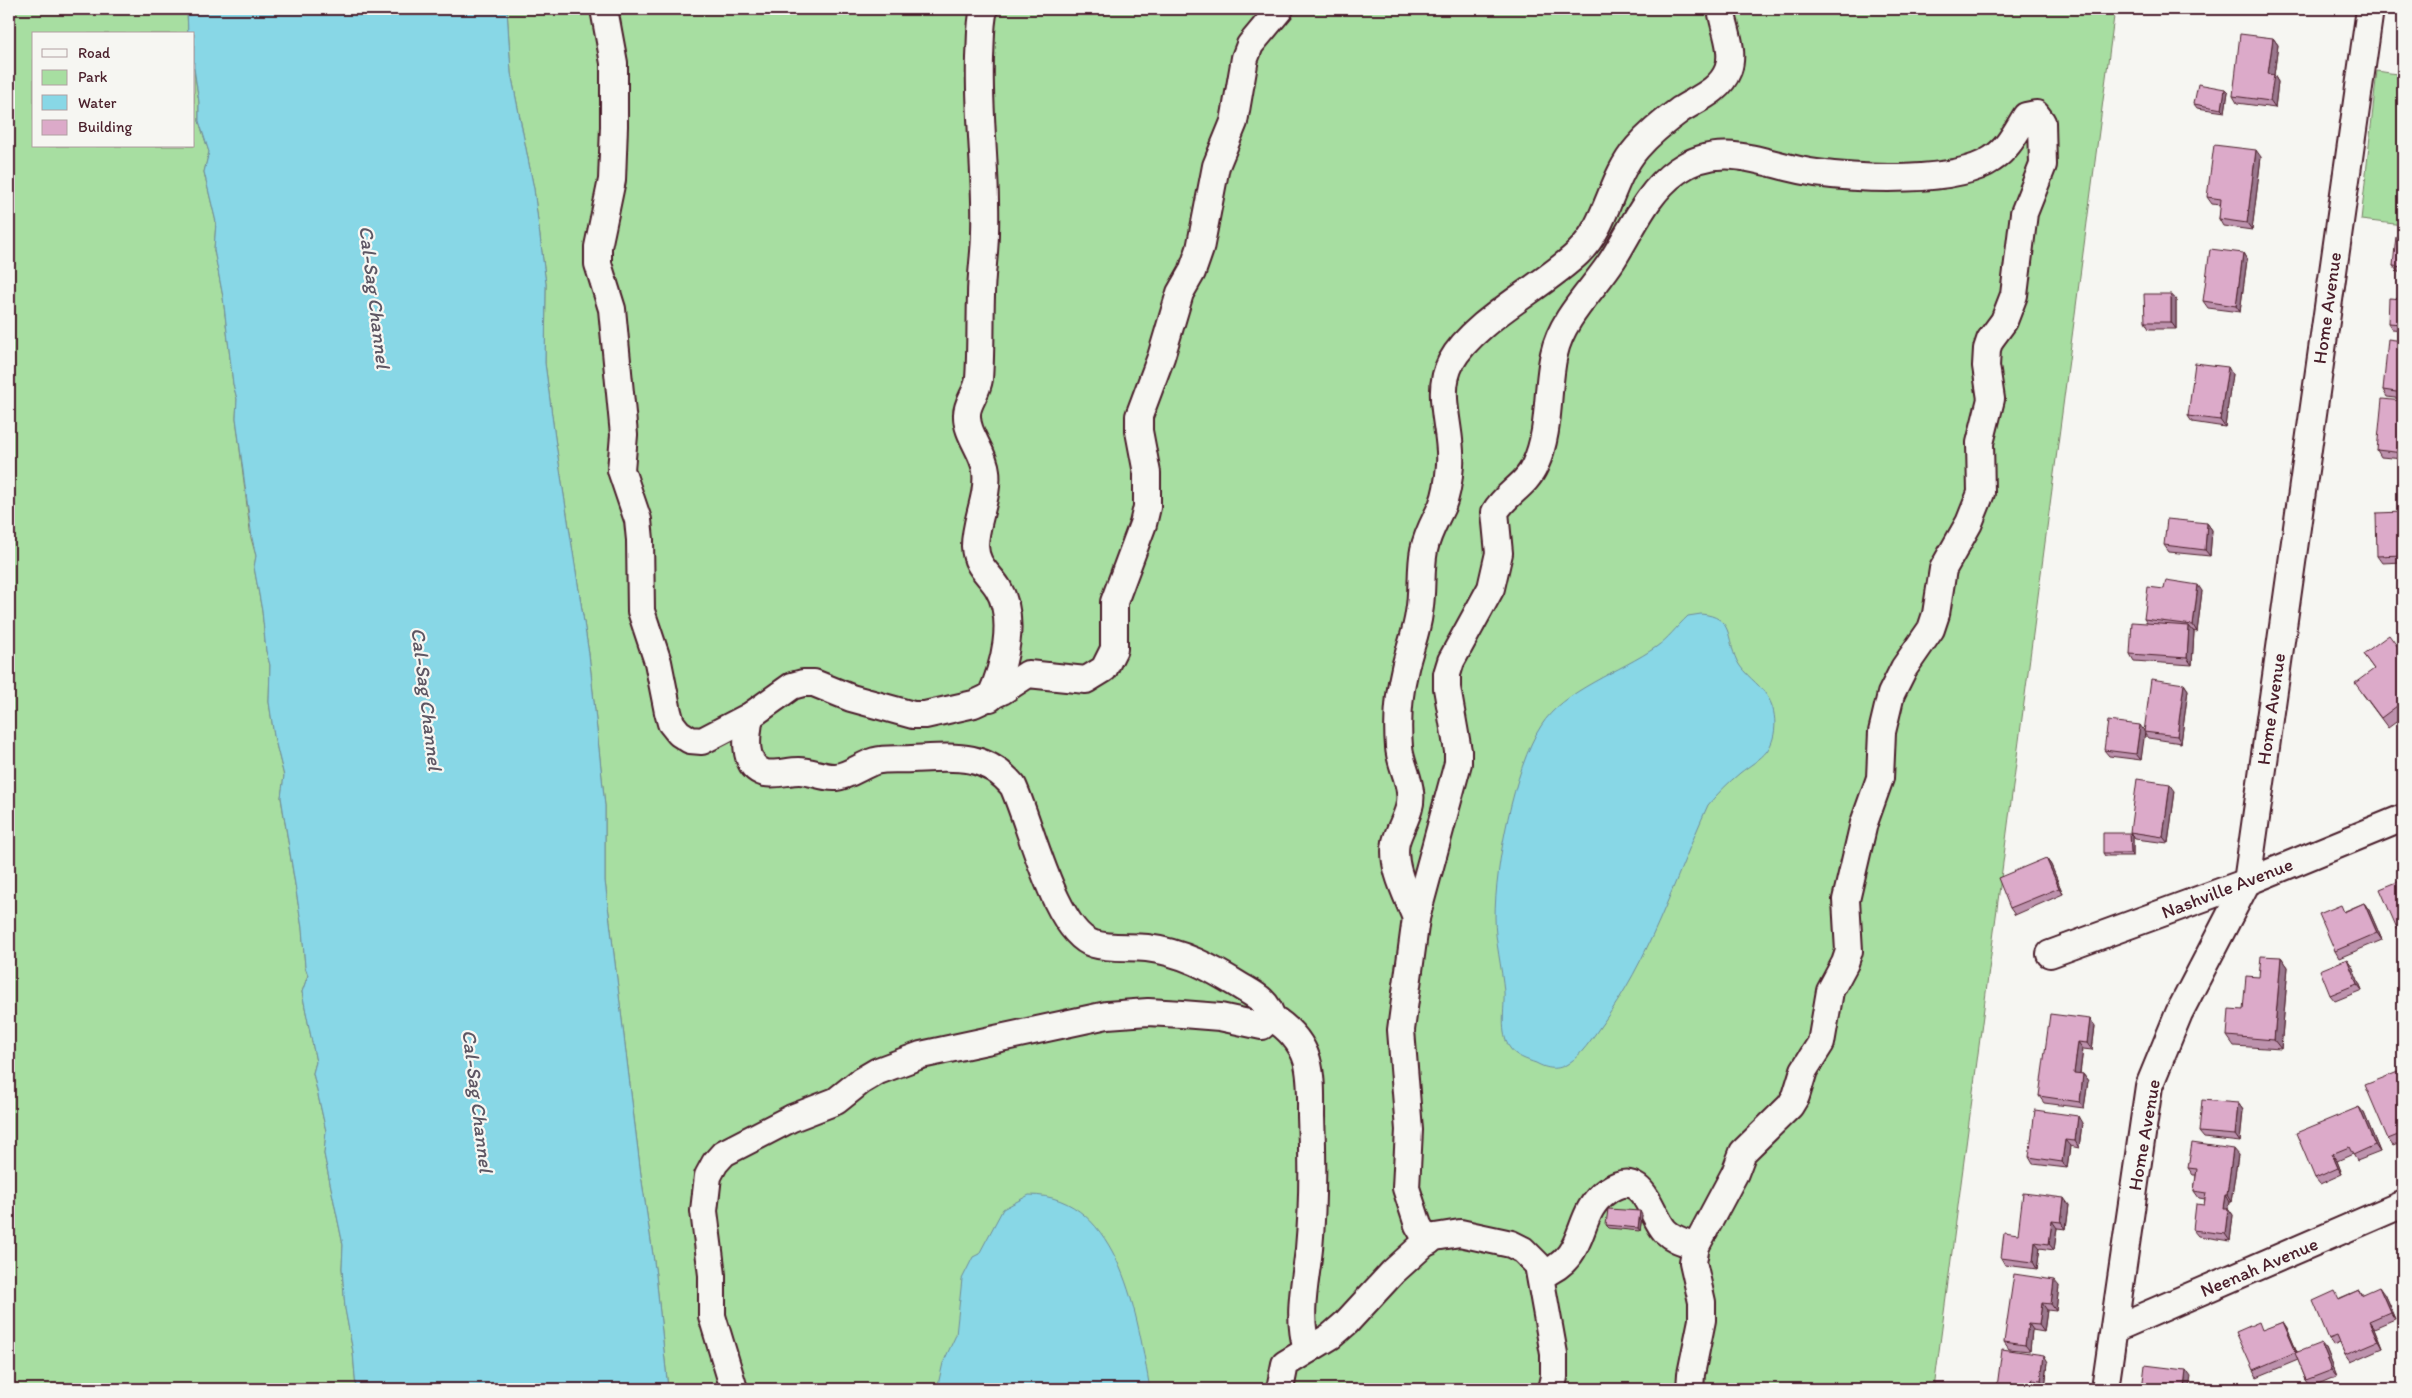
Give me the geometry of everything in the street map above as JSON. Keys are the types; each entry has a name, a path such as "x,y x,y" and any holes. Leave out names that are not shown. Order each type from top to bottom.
{"street":[{"path":"604,9 614,63 614,126 612,180 598,247 598,264 612,309 624,435 621,470 638,520 641,611 658,662 671,723 679,733 690,740 702,741 750,716 792,686 803,684 814,683 851,698 913,715 925,715 974,704 990,698 1028,674 1086,680 1104,669 1114,649 1114,602 1143,524 1148,499 1147,473 1139,431 1139,416 1161,357 1180,293 1192,272 1200,249 1216,166 1234,122 1244,58 1258,34 1280,9"},
{"path":"984,9 980,67 980,134 985,187 981,338 977,392 967,413 968,423 986,471 986,489 976,532 975,548 978,564 998,588 1007,619 1006,640 998,678 990,698"},
{"path":"1416,918 1402,884 1395,854 1396,842 1408,810 1411,794 1400,754 1400,700 1404,672 1419,616 1424,552 1428,535 1442,505 1450,462 1444,389 1447,373 1459,350 1472,337 1558,270 1588,241 1606,210 1618,177 1637,149 1666,121 1708,93 1727,73 1730,63 1720,9"},
{"name":"Home Avenue","path":"2105,1389 2149,1086 2179,1013 2247,882 2370,9"},
{"path":"1428,1242 1418,1225 1406,1188 1409,1130 1401,1030 1416,918 1458,763 1458,751 1447,688 1447,674 1451,661 1491,588 1499,553 1495,512 1508,496 1520,488 1528,479 1536,464 1546,422 1554,354 1571,315 1592,290 1614,258 1648,202 1676,172 1701,158 1716,155 1761,159 1815,173 1894,178 1968,170 1981,166 2001,152 2026,116 2036,114 2040,117 2043,127 2043,164 2024,214 2014,295 2004,321 1990,340 1987,349 1986,366 1991,399 1980,444 1981,492 1973,515 1943,569 1936,614 1931,630 1904,668 1891,694 1882,732 1880,778 1864,823 1846,900 1850,951 1846,963 1830,991 1821,1044 1804,1070 1796,1096 1782,1116 1764,1130 1743,1152 1735,1173 1696,1246 1693,1262 1702,1302 1702,1320 1691,1374 1690,1389"},
{"path":"750,716 747,748 757,768 764,772 802,771 825,777 838,777 884,758 961,757 978,760 992,766 1004,775 1013,786 1056,900 1071,928 1081,938 1094,944 1148,948 1176,954 1199,962 1258,997 1270,1010 1271,1017 1282,1024 1299,1044 1307,1059 1310,1079 1313,1166 1309,1248 1300,1319 1307,1350"},
{"name":"Nashville Avenue","path":"2050,954 2247,882 2403,818"},
{"path":"734,1389 712,1316 712,1276 704,1210 708,1176 715,1163 724,1153 792,1118 836,1101 861,1081 878,1071 921,1055 1107,1015 1148,1012 1182,1014 1220,1017 1262,1026 1271,1017"},
{"path":"1541,1275 1563,1264 1573,1253 1593,1205 1608,1190 1618,1186 1628,1185 1644,1193 1664,1230 1674,1238 1696,1246"},
{"name":"Neenah Avenue","path":"2114,1329 2403,1204"},
{"path":"1280,1389 1285,1364 1331,1336 1346,1323 1393,1272 1428,1242 1435,1237 1460,1233 1511,1244 1533,1258 1541,1275 1554,1354 1551,1389"}],"green space":[{"path":"9,9 187,9 188,32 32,32 32,148 195,148 195,75 199,102 199,121 209,152 204,172 216,222 214,250 223,297 233,384 237,399 236,418 251,538 256,556 254,567 262,611 266,651 270,665 269,702 274,736 284,776 281,798 302,928 305,967 308,975 302,992 316,1062 313,1073 326,1131 324,1154 343,1245 342,1268 345,1308 353,1352 356,1389 9,1389"},
{"path":"507,9 2115,9 1934,1389 668,1389 656,1275 641,1175 605,881 605,806 589,654 545,363 546,284 534,189 511,73"},
{"path":"2377,71 2403,75 2403,225 2361,220"}],"water":[{"name":"Cal-Sag Channel","path":"187,9 507,9 511,73 534,189 546,284 545,363 589,654 605,806 605,881 641,1175 656,1275 668,1389 356,1389 353,1352 345,1309 342,1268 343,1245 324,1154 326,1131 313,1073 316,1062 302,992 308,975 305,967 302,928 281,797 284,776 274,736 269,702 270,665 266,651 262,611 254,567 256,556 236,418 237,399 233,384 223,297 214,250 216,222 204,172 209,152 199,121 199,102 195,75 195,32 188,32"},
{"path":"1701,614 1719,619 1724,624 1737,661 1747,675 1767,696 1773,708 1775,723 1771,745 1758,760 1731,781 1708,805 1647,947 1618,1001 1593,1037 1578,1055 1565,1066 1557,1068 1544,1067 1512,1051 1507,1042 1503,1021 1504,992 1495,926 1498,872 1502,846 1522,766 1541,726 1563,702 1656,647 1688,616"},
{"path":"1029,1195 1060,1201 1085,1216 1105,1238 1120,1266 1131,1298 1150,1389 937,1389 943,1363 956,1335 962,1279 973,1257 979,1254 1003,1209"}],"building":[{"path":"2240,34 2273,38 2268,74 2274,75 2270,101 2233,96"},
{"path":"2198,84 2225,89 2222,109 2194,104"},
{"path":"2214,145 2256,150 2247,223 2219,219 2221,199 2207,197"},
{"path":"2396,236 2403,236 2403,267 2393,266"},
{"path":"2210,249 2243,253 2236,306 2203,301"},
{"path":"2144,294 2171,294 2171,322 2145,322"},
{"path":"2389,298 2403,299 2403,324 2388,323"},
{"path":"2388,339 2403,341 2403,393 2383,390"},
{"path":"2195,363 2228,367 2220,420 2188,416"},
{"path":"2382,399 2403,401 2403,453 2377,450"},
{"path":"2403,512 2403,555 2377,556 2376,513"},
{"path":"2167,519 2207,523 2205,550 2164,545"},
{"path":"2166,580 2198,585 2193,625 2144,619 2148,587 2164,589"},
{"path":"2132,622 2189,626 2187,658 2130,654"},
{"path":"2389,635 2403,654 2403,706 2401,703 2381,718 2355,683 2374,669 2363,654"},
{"path":"2151,679 2184,684 2177,736 2144,732"},
{"path":"2108,721 2140,725 2136,754 2104,750"},
{"path":"2137,779 2170,784 2163,837 2130,832"},
{"path":"2103,833 2130,833 2131,853 2103,853"},
{"path":"2046,858 2059,888 2010,908 1998,878"},
{"path":"2402,880 2403,923 2396,926 2380,889"},
{"path":"2364,903 2377,933 2335,951 2319,914 2341,905 2344,912"},
{"path":"2261,956 2281,957 2274,1040 2227,1036 2229,1009 2243,1010 2246,976 2259,977"},
{"path":"2347,959 2357,984 2330,995 2320,970"},
{"path":"2050,1014 2090,1019 2087,1043 2078,1042 2074,1073 2083,1074 2080,1102 2039,1096"},
{"path":"2403,1070 2403,1133 2388,1139 2365,1085"},
{"path":"2202,1100 2238,1103 2235,1135 2199,1132"},
{"path":"2359,1107 2375,1145 2353,1155 2349,1147 2332,1154 2338,1168 2315,1178 2296,1133"},
{"path":"2035,1110 2078,1116 2075,1141 2065,1140 2062,1162 2029,1157"},
{"path":"2192,1143 2233,1149 2227,1195 2225,1195 2223,1208 2228,1208 2225,1234 2193,1230 2196,1204 2204,1205 2206,1193 2194,1191 2197,1169 2188,1168"},
{"path":"2023,1193 2064,1198 2061,1222 2052,1221 2049,1244 2035,1242 2033,1262 2001,1258 2004,1232 2018,1234"},
{"path":"1608,1209 1640,1211 1638,1228 1606,1225"},
{"path":"2014,1274 2054,1280 2051,1304 2042,1303 2039,1325 2028,1324 2025,1345 2004,1342"},
{"path":"2379,1287 2390,1312 2369,1321 2378,1341 2345,1355 2337,1336 2329,1339 2313,1301 2335,1291 2339,1299 2359,1290 2361,1295"},
{"path":"2259,1322 2262,1330 2283,1322 2296,1352 2253,1370 2236,1332"},
{"path":"2321,1343 2332,1370 2306,1380 2295,1353"},
{"path":"2002,1349 2044,1355 2041,1380 2032,1379 2030,1389 1988,1389 1989,1386 1997,1387"},
{"path":"2145,1365 2186,1370 2184,1389 2142,1389"}]}
